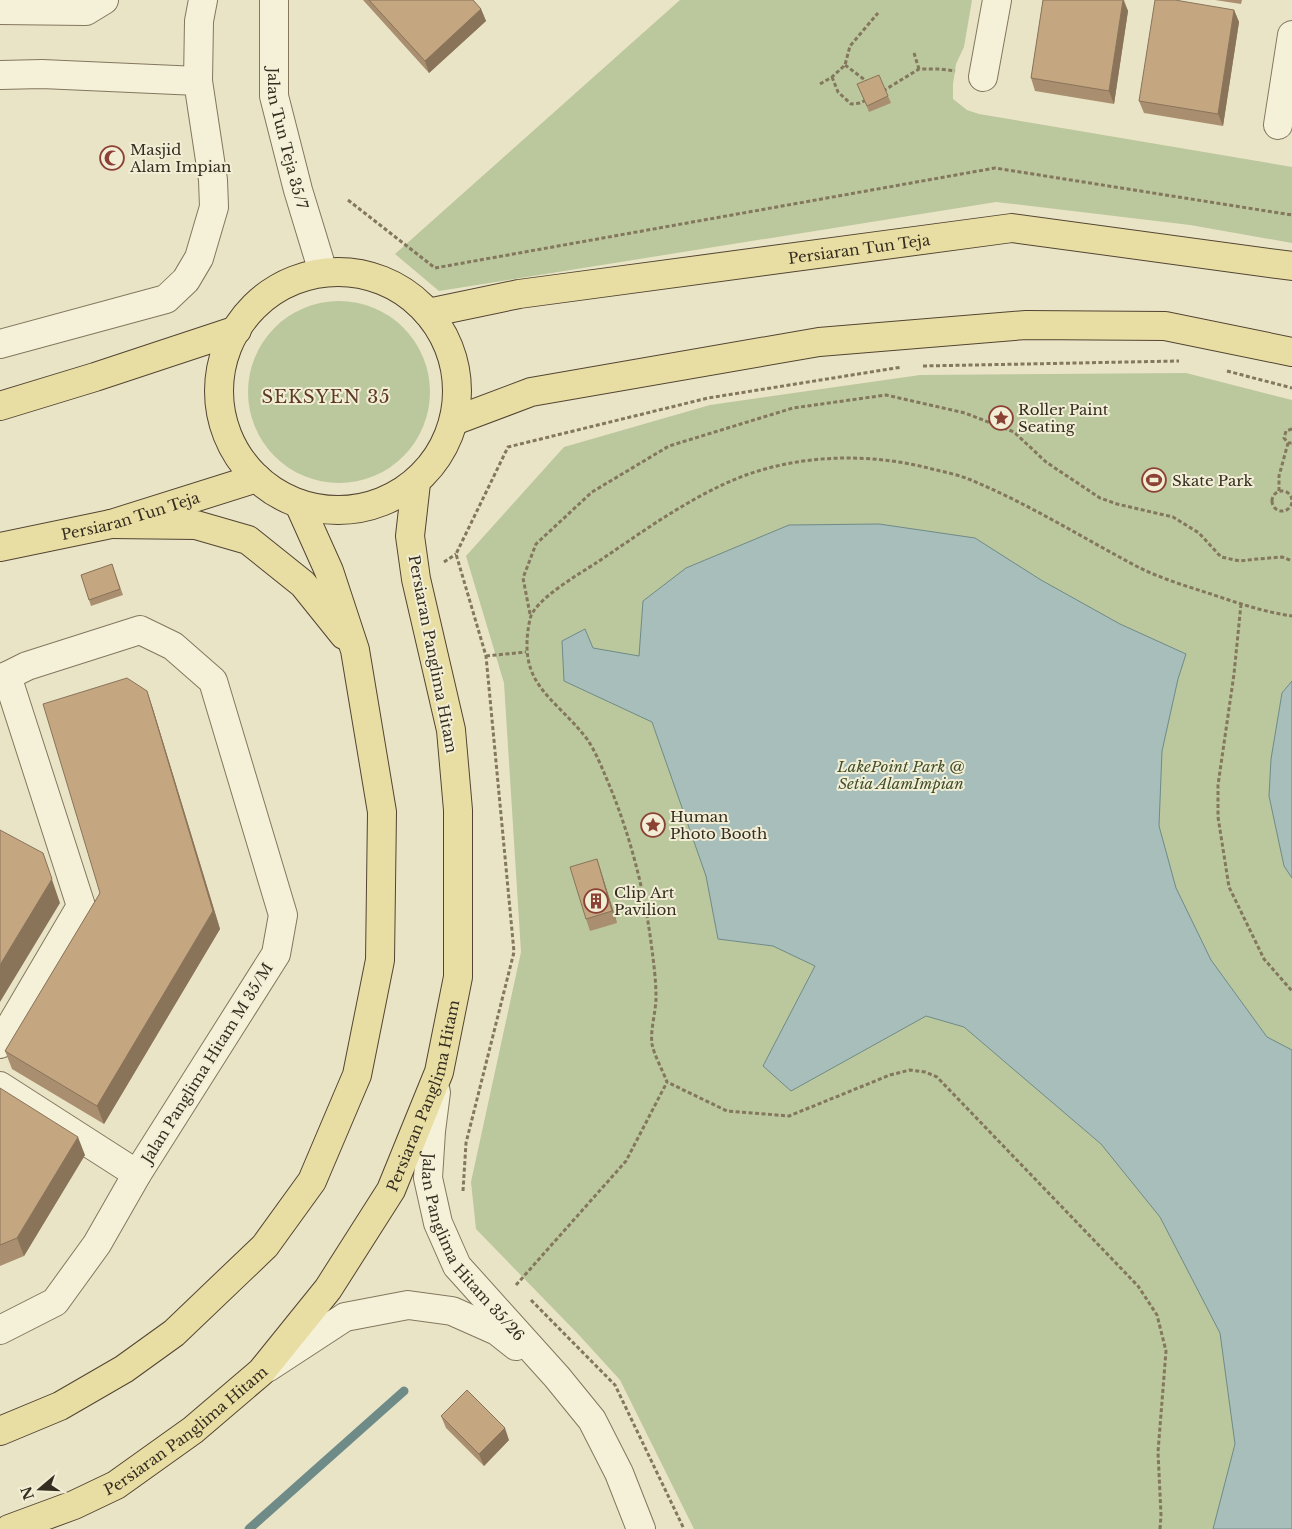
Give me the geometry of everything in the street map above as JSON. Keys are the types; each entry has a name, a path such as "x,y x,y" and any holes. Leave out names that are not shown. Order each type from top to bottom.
{"main road":[{"name":"Persiaran Tun Teja","path":"428,313 519,294 1012,228 1292,266"},
{"path":"323,272 352,272 381,279 406,293 428,313 448,345 457,383 454,421 440,455 416,483 385,502 349,512 312,509 299,504 278,495 249,472 229,440 220,406 220,369 229,346 248,311 270,292 295,279 323,272"},
{"path":"454,421 531,392 829,341 1026,325 1165,326 1292,352"},
{"path":"0,406 237,330"},
{"name":"Persiaran Tun Teja","path":"0,547 111,524 257,478"},
{"name":"Persiaran Panglima Hitam","path":"9,1529 74,1505 116,1485 193,1430 260,1372 328,1289 391,1190 439,1072 458,977 458,810 451,730 416,579 410,536 416,483"},
{"path":"0,1431 60,1406 124,1369 174,1333 265,1246 312,1182 358,1075 380,960 382,812 355,650 329,571 299,504"},
{"path":"111,524 196,525 248,540 303,584 355,650"}],"street":[{"path":"0,10 86,11 104,0"},
{"path":"0,344 166,299 186,280 199,258 214,207 198,80 200,22 203,0"},
{"name":"Jalan Tun Teja 35/7","path":"274,0 274,96 298,190 323,272"},
{"path":"983,77 997,0"},
{"path":"1278,125 1292,35"},
{"path":"0,75 42,74 198,80"},
{"name":"Jalan Panglima Hitam M 35/M","path":"0,1330 55,1302 97,1244 137,1174 276,954 283,915 213,681 173,646 140,630 27,666 3,680"},
{"path":"0,1044 81,906 3,680"},
{"name":"Jalan Panglima Hitam 35/26","path":"439,1072 431,1131 428,1178 438,1223 457,1266 557,1377 592,1420 619,1473 641,1529"},
{"path":"0,1086 137,1174"},
{"name":"Jalan Panglima Hitam 35/26","path":"260,1372 345,1317 408,1304 452,1311 497,1332 557,1377"}],"path":[{"path":"820,84 832,78 845,65 850,46 878,13"},
{"path":"914,53 919,69"},
{"path":"845,65 882,92 919,69 940,68 983,77"},
{"path":"832,78 838,92 851,104 860,103 868,99"},
{"path":"348,200 435,268 995,168 1292,215"},
{"path":"921,366 1187,361"},
{"path":"462,1196 466,1143 514,952 486,656 456,554 508,447 708,398 912,366"},
{"path":"1225,371 1292,388"},
{"path":"1160,1529 1162,1515 1158,1452 1166,1351 1157,1315 1138,1286 937,1077 925,1072 910,1070 890,1075 789,1116 727,1111 667,1082 652,1044 656,997 645,901 618,807 605,773 587,740 540,687 530,668 526,652 530,614 523,578 536,544 592,492 669,446 793,408 886,395 965,413 1014,432 1046,462 1100,498 1117,504 1173,517 1199,534 1221,556 1240,562 1257,558 1282,557 1292,561"},
{"path":"1279,491 1279,476 1290,443 1284,438 1284,435 1286,431 1292,429"},
{"path":"530,614 560,586 641,532 708,492 745,475 781,464 858,458 897,460 968,479 1018,502 1143,569 1180,584 1241,604 1272,613 1292,616"},
{"path":"1279,491 1285,491 1290,494 1292,499 1291,505 1286,510 1280,511 1273,507 1271,501 1273,494 1279,491"},
{"path":"1241,604 1234,674 1218,785 1218,816 1229,887 1264,959 1292,991"},
{"path":"486,656 526,652"},
{"path":"522,1291 516,1284 626,1161 667,1082"},
{"path":"529,1298 615,1385 684,1529"}],"green space":[{"path":"680,0 972,0 964,47 956,64 953,84 953,99 967,110 979,114 1292,167 1292,243 1190,225 996,202 439,291 395,254"},
{"path":"348,301 374,307 404,327 424,357 429,374 429,410 424,427 404,457 382,473 366,480 330,483 312,480 296,473 281,463 268,450 258,435 251,419 248,383 251,365 258,349 268,334 281,321 296,311 312,304"},
{"name":"LakePoint Park @ Setia AlamImpian","path":"1186,373 1292,400 1292,1529 694,1529 620,1380 476,1229 471,1182 521,952 504,683 466,556 564,447 710,405 920,375"}],"water":[{"path":"879,524 975,538 1041,580 1120,624 1186,654 1178,679 1162,751 1159,826 1176,888 1211,960 1267,1037 1292,1050 1292,1529 1213,1529 1235,1444 1220,1333 1160,1217 1101,1144 964,1027 926,1016 791,1091 763,1066 815,966 773,946 718,939 706,876 652,722 564,681 562,641 585,629 593,648 639,656 643,601 686,568 789,525"},
{"path":"1292,681 1292,878 1284,866 1269,796 1271,759 1282,693"}],"building":[{"path":"369,0 473,0 481,9 425,61"},
{"path":"1043,0 1123,0 1109,91 1031,78"},
{"path":"1155,0 1175,0 1234,10 1218,114 1139,101"},
{"path":"879,75 888,96 867,106 857,84"},
{"path":"112,564 120,589 89,600 81,575"},
{"path":"127,678 147,691 213,911 97,1106 5,1051 100,893 43,704"},
{"path":"0,830 43,853 52,879 0,965"},
{"name":"Clip Art Pavilion","path":"597,859 612,911 586,919 570,867"},
{"path":"0,1088 78,1137 17,1238 0,1245"},
{"path":"467,1390 505,1428 479,1454 441,1416"}],"waterway":[{"path":"249,1529 404,1391"}],"place":[{"name":"Masjid Alam Impian","path":"112,158"},
{"name":"Roller Paint Seating","path":"1001,418"},
{"name":"Skate Park","path":"1154,480"},
{"name":"Human Photo Booth","path":"653,825"},
{"name":"Clip Art Pavilion","path":"596,901"}],"district":[{"name":"SEKSYEN 35","path":"326,397"}]}
